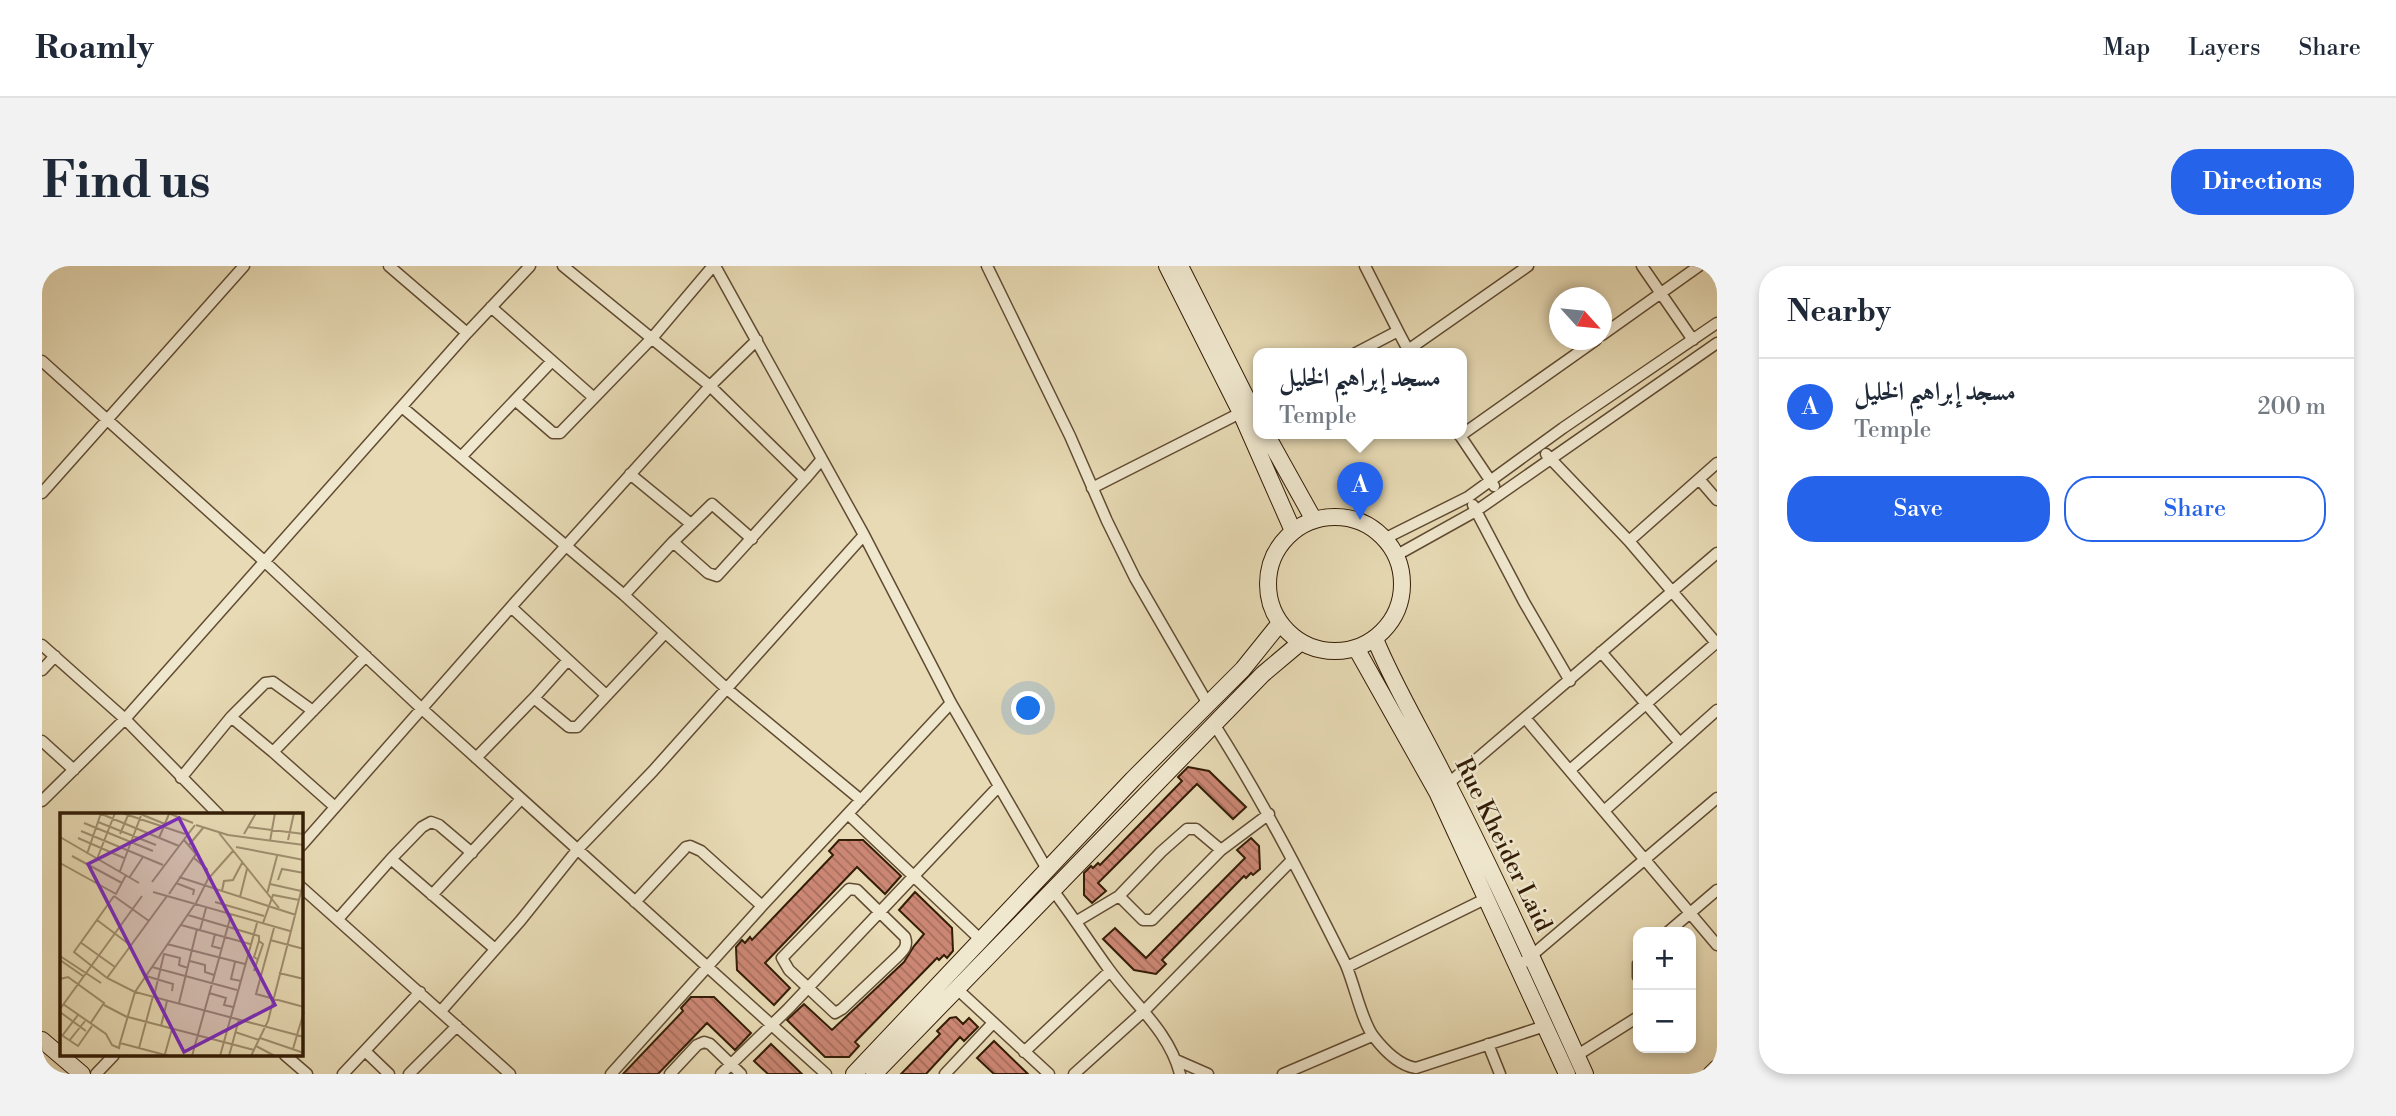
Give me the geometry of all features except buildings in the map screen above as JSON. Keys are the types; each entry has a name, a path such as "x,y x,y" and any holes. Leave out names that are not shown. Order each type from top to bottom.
{"street":[{"path":"42,493 244,266"},
{"path":"389,266 467,333"},
{"path":"42,801 125,719 467,333 530,266"},
{"path":"563,266 710,386 805,479"},
{"path":"515,400 556,435 653,337 714,266 864,536 951,703 1048,871"},
{"path":"1167,266 1252,411"},
{"path":"1180,266 1252,411"},
{"path":"1365,266 1407,348"},
{"path":"1415,348 1528,266"},
{"path":"1642,266 1693,340"},
{"path":"1612,327 1699,266"},
{"path":"991,267 1135,578 1208,704"},
{"path":"491,307 593,397"},
{"path":"1386,538 1468,497 1717,323"},
{"path":"1365,348 1398,331"},
{"path":"303,844 630,474 710,386 757,340"},
{"path":"1396,555 1476,511 1717,344"},
{"path":"1467,429 1581,350"},
{"path":"42,361 826,1074"},
{"path":"462,456 552,361"},
{"path":"402,407 624,595 727,689 861,800"},
{"path":"1092,488 1252,411"},
{"path":"1262,439 1293,531"},
{"path":"1269,439 1314,520"},
{"path":"1462,439 1499,494"},
{"path":"1539,447 1629,541 1717,643 1570,770"},
{"path":"673,542 714,577 720,574 822,459"},
{"path":"1629,541 1717,463"},
{"path":"630,474 691,524"},
{"path":"1699,479 1717,500"},
{"path":"1468,497 1570,681"},
{"path":"624,595 709,505 715,505 752,538"},
{"path":"1333,516 1352,518 1370,526 1386,538 1396,555 1403,577 1401,600 1391,622 1375,639 1356,648 1337,652 1318,650 1301,642 1280,623 1271,605 1268,584 1271,564 1279,546 1293,531 1314,520 1333,516"},
{"path":"441,1011 577,850 864,536"},
{"path":"1443,789 1717,553"},
{"path":"511,607 606,695"},
{"path":"853,1074 1133,779 1244,669 1280,623"},
{"path":"534,698 569,727 575,728 665,633"},
{"name":"Rue Kheider Laid","path":"1375,639 1443,789 1517,968 1567,1074"},
{"path":"874,1074 1214,724 1301,642"},
{"path":"42,645 125,719 217,813"},
{"name":"Rue Kheider Laid","path":"1356,648 1443,789 1531,955 1585,1074"},
{"path":"1601,652 1680,743"},
{"path":"42,670 55,656"},
{"path":"273,752 366,656"},
{"path":"476,758 568,660"},
{"path":"181,778 231,717 265,683 273,682 313,711"},
{"path":"611,1074 762,906 951,703"},
{"path":"1604,811 1717,710"},
{"path":"231,717 335,807"},
{"path":"1526,719 1717,945"},
{"path":"1214,724 1269,814 1347,967 1372,1036 1398,1060 1416,1068 1545,1026"},
{"path":"42,741 74,770"},
{"path":"720,1074 807,989 998,787"},
{"path":"1517,968 1717,798"},
{"path":"432,895 521,799"},
{"path":"848,814 982,941"},
{"path":"1119,895 1143,920 1149,921 1221,850 1269,814"},
{"path":"338,919 391,859 422,827 431,822 439,825 472,853"},
{"path":"1077,921 1119,895 1187,829 1196,829 1221,850"},
{"path":"635,902 685,848 690,846 701,851 762,906"},
{"path":"391,859 495,949"},
{"path":"1074,1074 1144,1010 1292,860"},
{"path":"303,889 510,1074"},
{"path":"849,889 857,890 879,913 905,937 907,942 904,950 839,1012 833,1012 807,989 782,961 789,949 849,889"},
{"path":"1052,889 1110,971 1144,1010 1177,1060 1180,1074"},
{"path":"1674,927 1717,890"},
{"path":"1347,967 1488,898"},
{"path":"1024,1052 1110,971"},
{"path":"956,988 1049,1074"},
{"path":"343,1074 420,992"},
{"path":"1576,1056 1633,1020"},
{"path":"944,1074 993,1023"},
{"path":"409,1074 457,1026"},
{"path":"1283,1074 1372,1036"},
{"path":"42,1040 60,1055"},
{"path":"670,1074 697,1045 704,1042 710,1044 741,1074"},
{"path":"1488,1044 1500,1074"},
{"path":"365,1051 389,1074"},
{"path":"61,1056 82,1074"},
{"path":"96,1074 113,1056"},
{"path":"286,1056 307,1074"},
{"path":"1177,1060 1208,1074"},
{"path":"1711,1074 1717,1068"}],"place":[{"name":"مسجد إبراهيم الخليل","path":"1360,520"}]}
